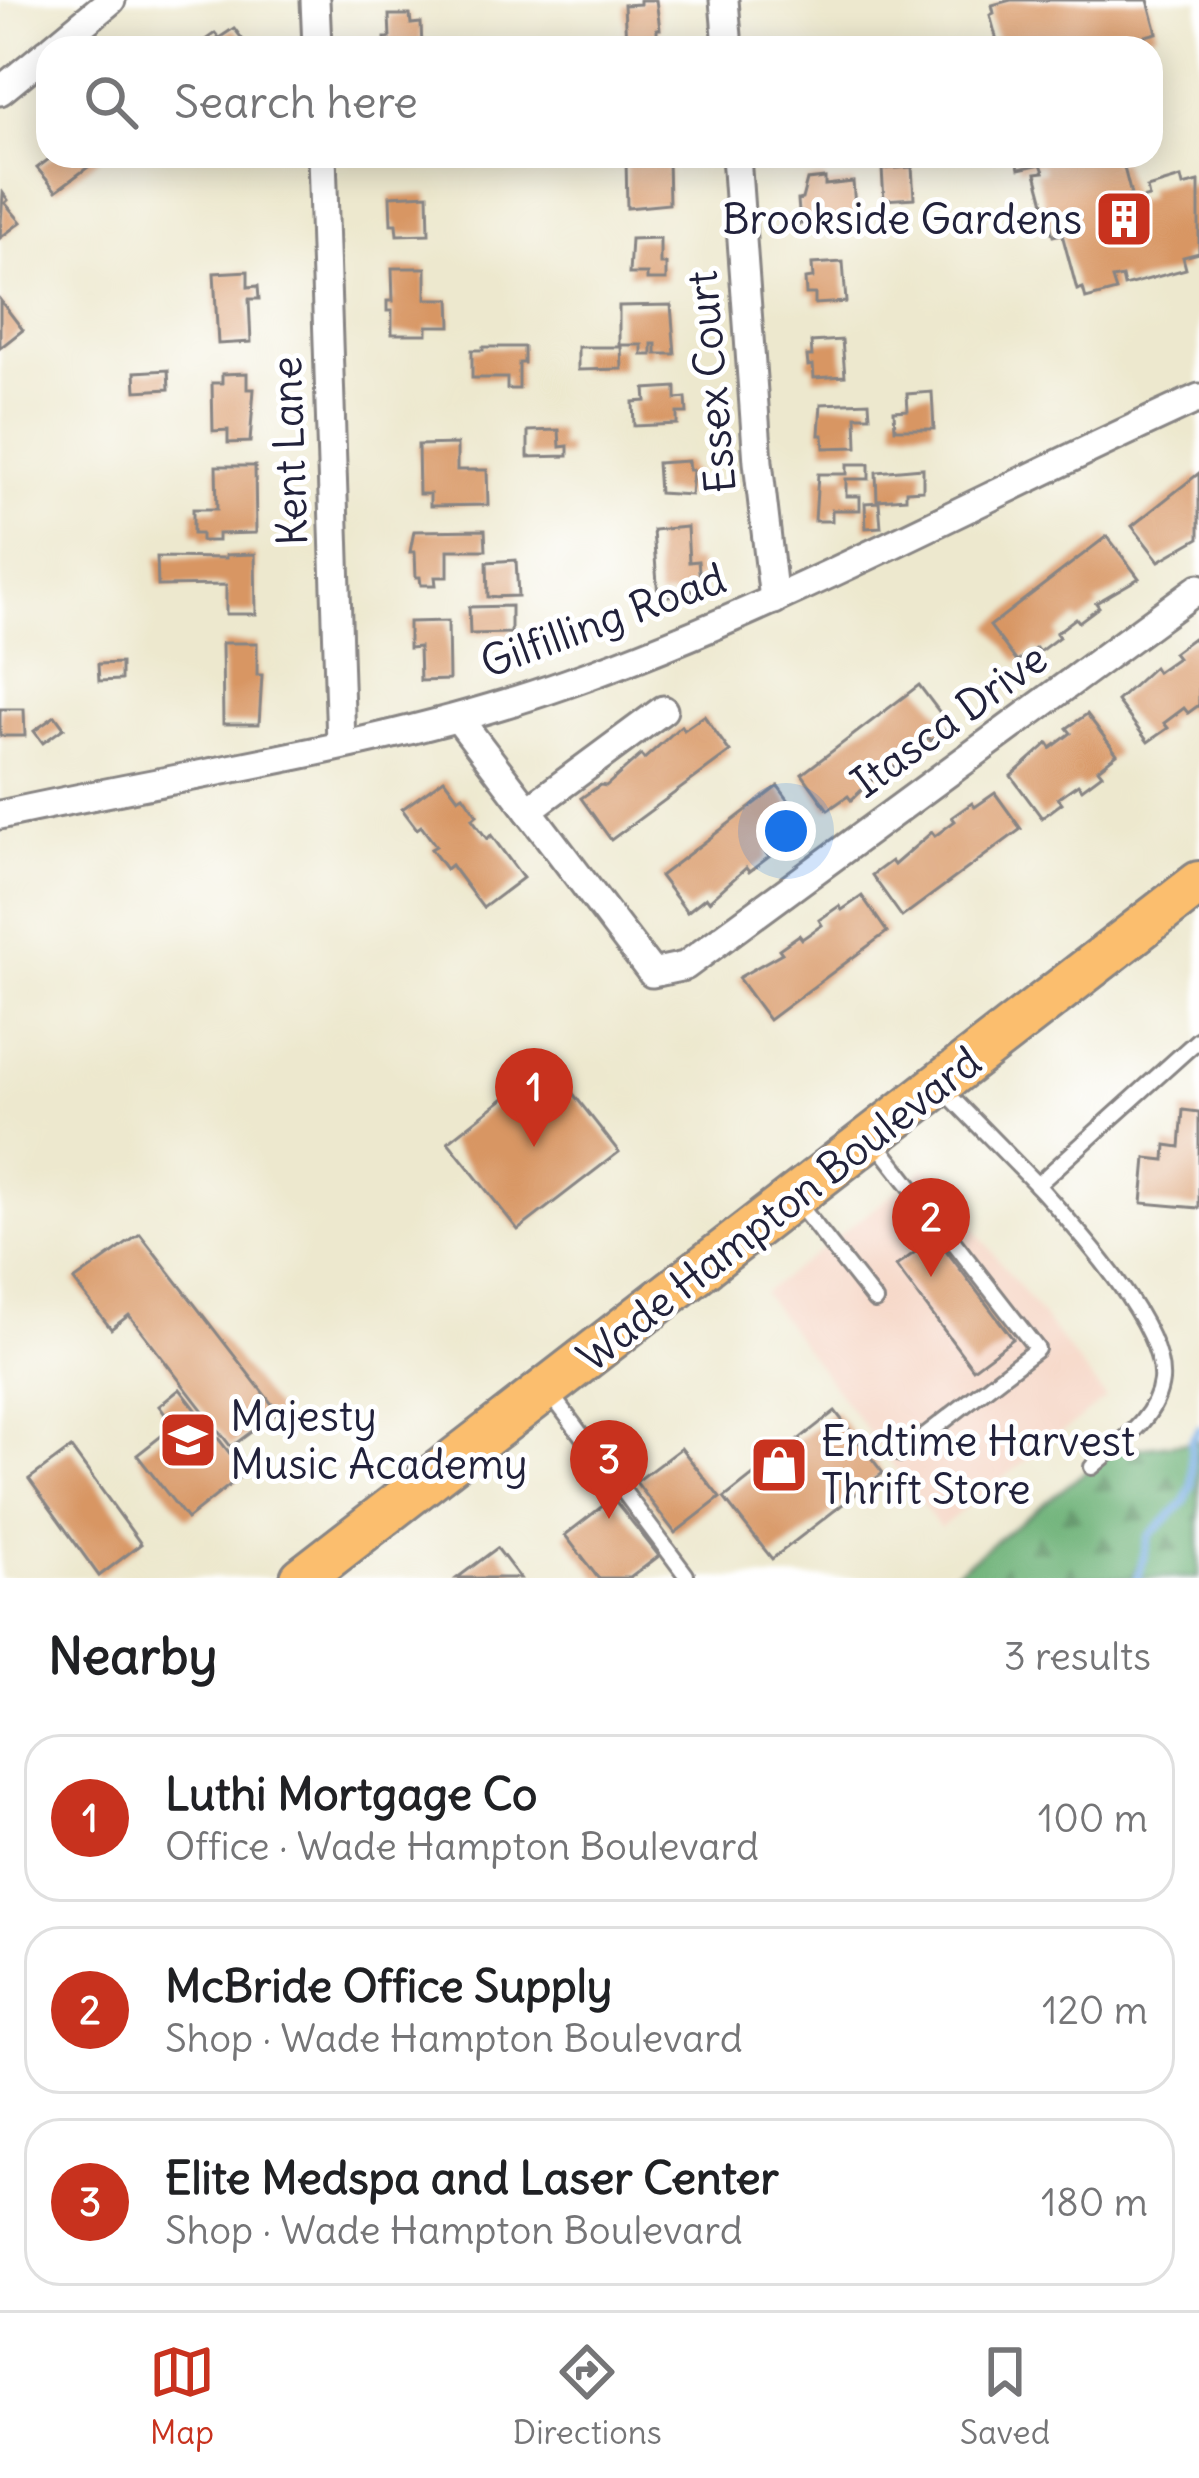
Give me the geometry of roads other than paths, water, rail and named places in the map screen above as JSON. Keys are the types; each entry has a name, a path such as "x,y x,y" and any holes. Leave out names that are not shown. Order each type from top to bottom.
{"main road":[{"name":"Wade Hampton Boulevard","path":"302,1578 1199,883"}],"street":[{"path":"67,36 111,0"},
{"path":"315,0 316,36"},
{"path":"724,0 727,36"},
{"path":"0,91 36,61"},
{"name":"Kent Lane","path":"322,168 340,744"},
{"name":"Essex Court","path":"737,168 758,462 774,600"},
{"name":"Gilfilling Road","path":"0,815 458,718 638,658 774,600 1199,398"},
{"name":"Itasca Drive","path":"458,718 652,973 685,966 1199,588"},
{"path":"528,810 663,710"}],"lane":[{"path":"1037,1185 1199,1039"},
{"path":"939,1085 1037,1185 1125,1292 1149,1334 1161,1380 1144,1422 1092,1466"},
{"path":"872,1137 1037,1349 901,1454"},
{"path":"793,1197 875,1301"},
{"path":"547,1388 686,1575"}],"waterway":[{"path":"1138,1578 1149,1537 1185,1501 1192,1485 1191,1441 1199,1429"}],"place":[{"name":"Brookside Gardens","path":"1124,219"},
{"name":"Luthi Mortgage Co","path":"534,1147"},
{"name":"McBride Office Supply","path":"931,1277"},
{"name":"Majesty Music Academy","path":"188,1440"},
{"name":"Endtime Harvest Thrift Store","path":"779,1465"},
{"name":"Elite Medspa and Laser Center","path":"609,1519"}]}
